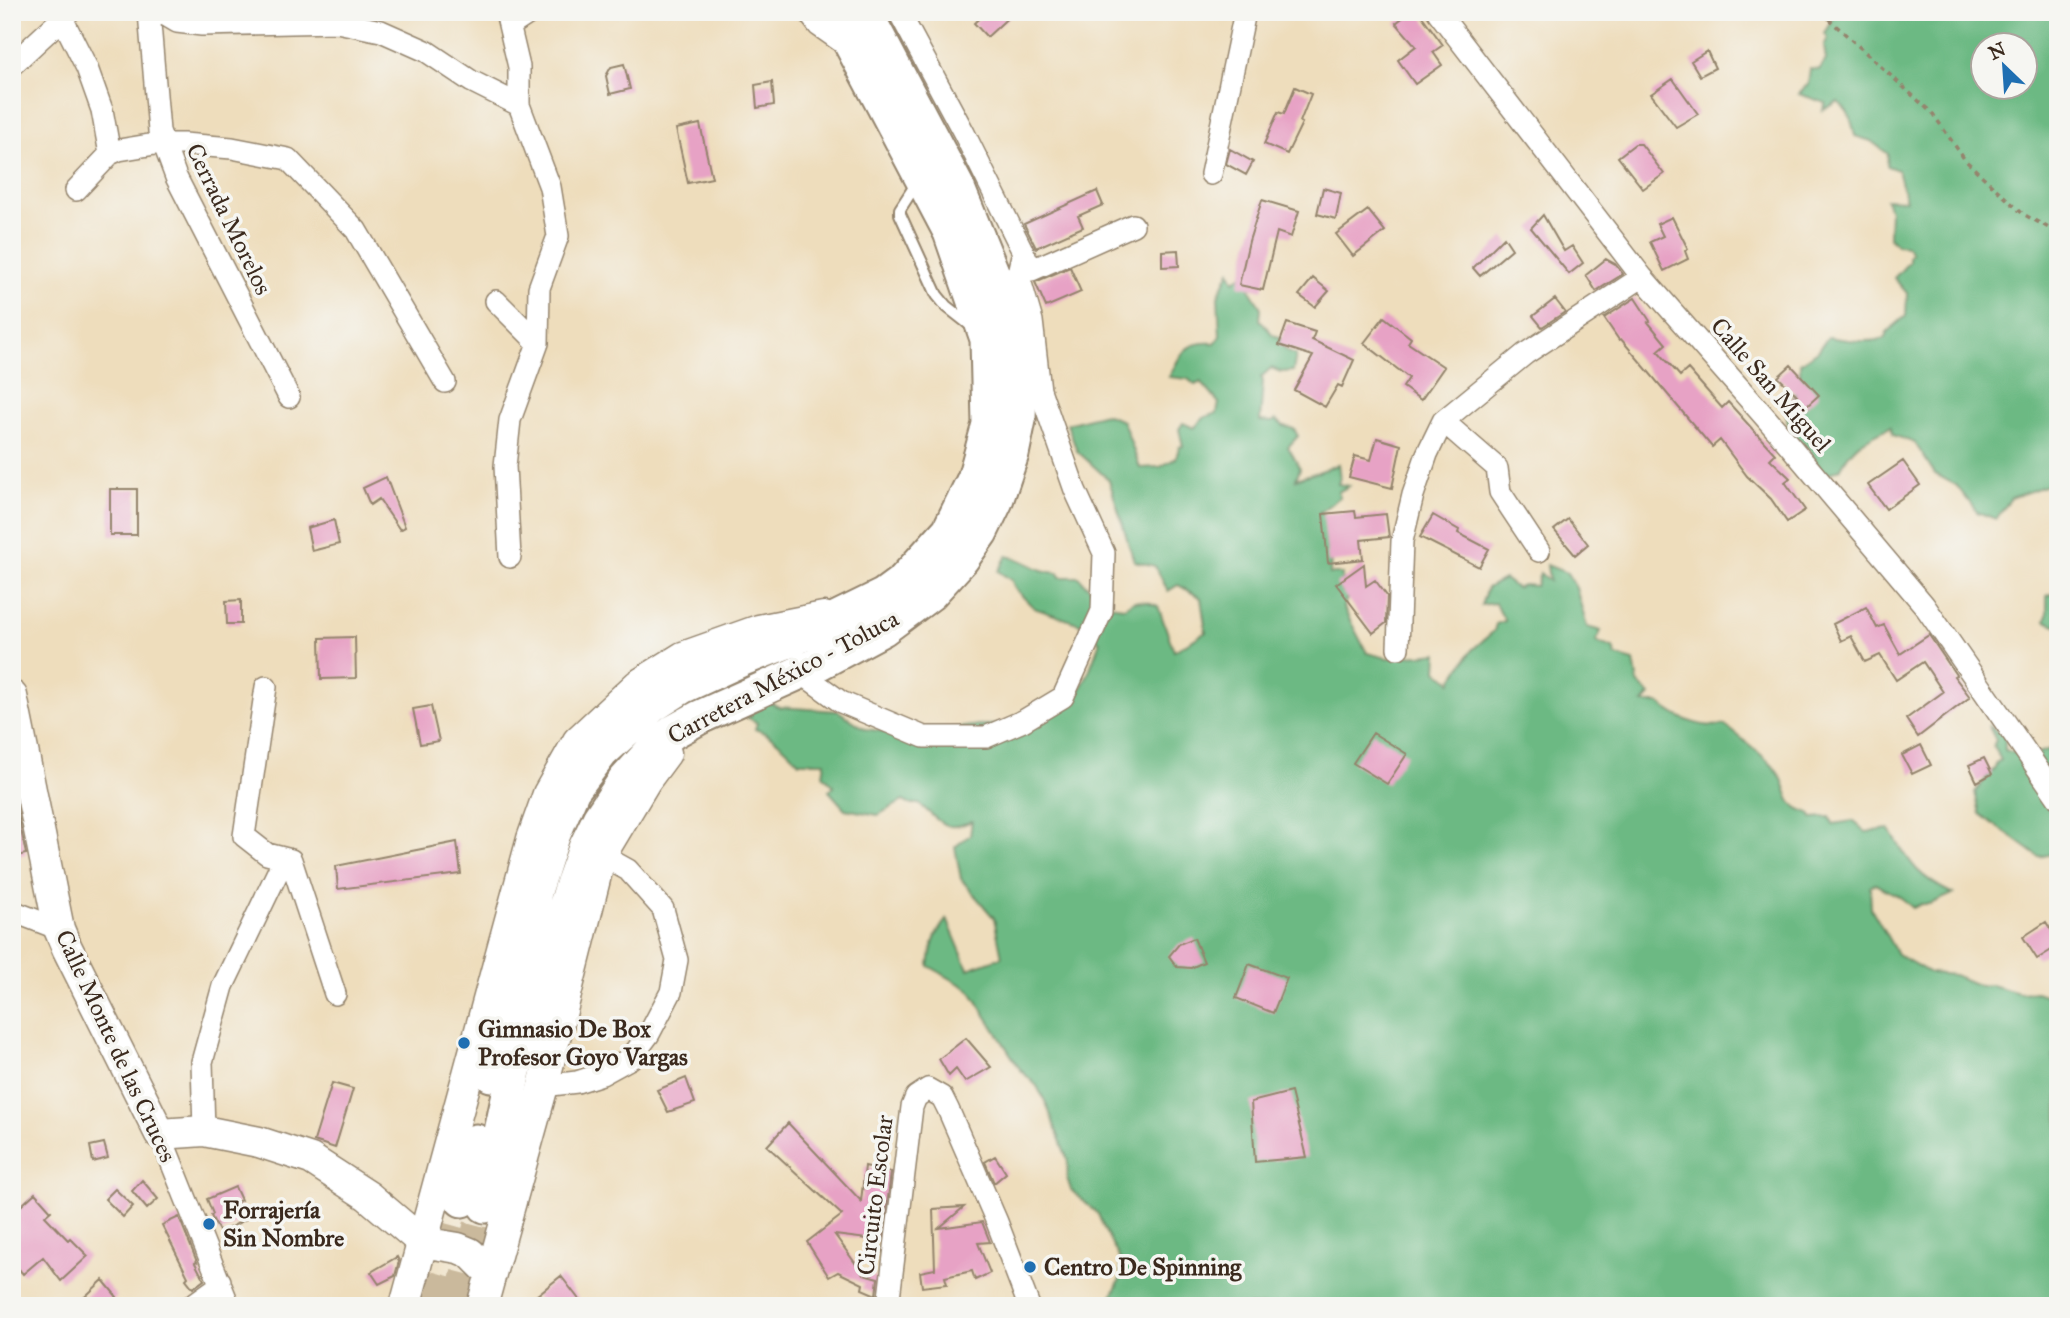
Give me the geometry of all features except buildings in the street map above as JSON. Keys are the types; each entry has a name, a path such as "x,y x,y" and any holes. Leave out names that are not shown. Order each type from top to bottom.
{"main road":[{"name":"Carretera México - Toluca","path":"834,12 950,232 986,339 989,424 967,496 949,530 902,581 884,596 855,611 726,666 682,687 652,706 602,752 573,790 553,836 536,888 473,1203 585,848 599,819 625,780 656,746 688,723 800,672 883,629 930,594 962,559 981,532 996,501 1012,454 1019,419 1020,380 1008,311 957,186 864,12"}],"street":[{"name":"Cerrada Morelos","path":"149,12 159,131 176,177 289,397"},
{"path":"160,12 177,22 202,25 337,22 381,31 426,51 471,81 519,105"},
{"path":"510,556 505,466 510,420 538,344 539,288 558,236 550,187 519,105 519,67 508,19 531,12"},
{"path":"808,12 819,26 854,52"},
{"path":"899,12 1028,261"},
{"path":"1212,174 1245,12"},
{"name":"Calle San Miguel","path":"1438,12 1642,277 1779,433 1924,605 2058,797"},
{"path":"12,65 66,15 102,110 110,153"},
{"path":"76,190 110,153 119,150 164,144 232,148 288,159 356,230 446,382"},
{"path":"800,672 841,702 924,737 986,737 1023,721 1063,697 1102,611 1104,553 1075,490 1040,390 1032,321 1018,273 1028,261 1133,225"},
{"path":"1398,648 1402,541 1413,495 1427,454 1443,421 1525,354 1642,277"},
{"path":"496,301 538,344"},
{"path":"1443,421 1497,468 1500,492 1539,551"},
{"path":"405,1306 532,839 548,794 578,741 638,685 683,657 759,630 855,611"},
{"path":"266,687 244,836 267,854 291,860 335,995"},
{"name":"Calle Monte de las Cruces","path":"12,696 59,929 160,1134 229,1306"},
{"path":"482,1306 543,1086 601,855 646,780 688,723"},
{"path":"543,1086 577,1082 602,1074 631,1058 649,1034 671,992 677,960 663,909 628,870 601,855"},
{"path":"204,1131 202,1062 223,986 284,859"},
{"path":"12,911 59,929"},
{"name":"Circuito Escolar","path":"888,1306 912,1107 916,1097 928,1088 942,1097 948,1109 997,1222 1029,1306"},
{"path":"160,1134 204,1131 259,1142 311,1159 368,1196 422,1242 458,1248 470,1253 491,1275"},
{"path":"191,1306 220,1282"}],"path":[{"path":"1821,12 1933,114 1965,160 2022,214 2058,233"}],"green space":[{"path":"1831,12 2058,12 2058,481 2011,498 1996,519 1977,512 1956,485 1935,474 1915,443 1893,435 1890,427 1860,443 1840,469 1825,475 1810,451 1794,436 1787,422 1784,407 1790,405 1800,381 1800,363 1818,351 1828,337 1857,341 1878,340 1885,338 1887,332 1906,316 1907,293 1894,278 1909,262 1909,255 1912,253 1907,246 1897,245 1889,237 1890,211 1886,199 1906,200 1898,170 1887,166 1888,154 1871,141 1855,136 1848,113 1842,105 1838,102 1823,110 1826,103 1799,94 1808,84 1810,69 1819,70 1826,60 1824,46 1828,38 1825,34 1832,20"},
{"path":"1230,271 1234,281 1244,274 1253,287 1249,289 1261,308 1260,320 1273,335 1279,337 1287,351 1296,355 1293,371 1281,372 1271,368 1261,377 1260,421 1276,420 1294,429 1298,436 1288,447 1300,468 1296,479 1338,464 1338,484 1349,486 1338,492 1340,497 1320,512 1333,522 1330,574 1342,574 1341,591 1349,594 1343,607 1367,653 1387,658 1438,653 1437,670 1451,682 1472,650 1494,631 1496,624 1505,621 1495,603 1481,605 1487,588 1504,579 1516,588 1523,585 1536,586 1540,573 1549,581 1547,565 1567,573 1576,588 1587,627 1601,631 1596,642 1613,648 1616,656 1634,661 1638,683 1650,695 1643,703 1659,703 1681,718 1698,724 1724,725 1774,767 1795,806 1810,813 1812,818 1830,817 1833,824 1853,821 1866,832 1889,829 1915,868 1930,881 1953,894 1913,908 1899,896 1875,884 1870,887 1871,908 1897,954 1930,973 1954,975 1980,986 1991,985 2019,993 2036,992 2058,1000 2058,1049 2053,1056 2058,1076 2058,1306 1115,1306 1112,1296 1121,1277 1120,1259 1098,1214 1071,1190 1067,1178 1068,1161 1037,1086 1020,1069 970,990 929,966 934,941 947,919 968,969 1002,957 994,918 961,879 955,847 970,835 972,821 948,826 919,804 903,801 878,815 845,809 829,791 834,786 823,775 825,762 799,762 773,738 755,729 757,723 745,716 766,701 779,707 838,711 866,729 910,735 979,725 1026,725 1069,707 1088,674 1100,642 1086,626 1034,608 1015,589 1012,581 998,571 1007,556 1044,571 1058,573 1060,577 1079,577 1088,587 1107,598 1100,604 1124,607 1134,601 1158,606 1174,651 1206,632 1201,598 1178,585 1168,591 1155,566 1134,561 1109,480 1077,451 1067,424 1105,414 1123,421 1140,468 1160,467 1176,458 1179,447 1183,446 1179,429 1183,423 1194,428 1205,417 1217,413 1219,403 1201,382 1195,385 1188,379 1169,377 1185,350 1197,344 1215,343 1220,336 1218,296"},
{"path":"2058,592 2058,626 2045,621 2047,596"},
{"path":"1988,725 2005,737 2005,750 2032,754 2058,746 2058,853 2039,857 1980,814 1975,792 2001,760 1993,746 1996,740"}],"tunnel":[{"path":"433,1306 462,1200"},
{"path":"459,1306 485,1206"}],"place":[{"name":"Gimnasio De Box Profesor Goyo Vargas","path":"464,1043"},
{"name":"Forrajería Sin Nombre","path":"209,1224"},
{"name":"Centro De Spinning","path":"1030,1267"}]}
